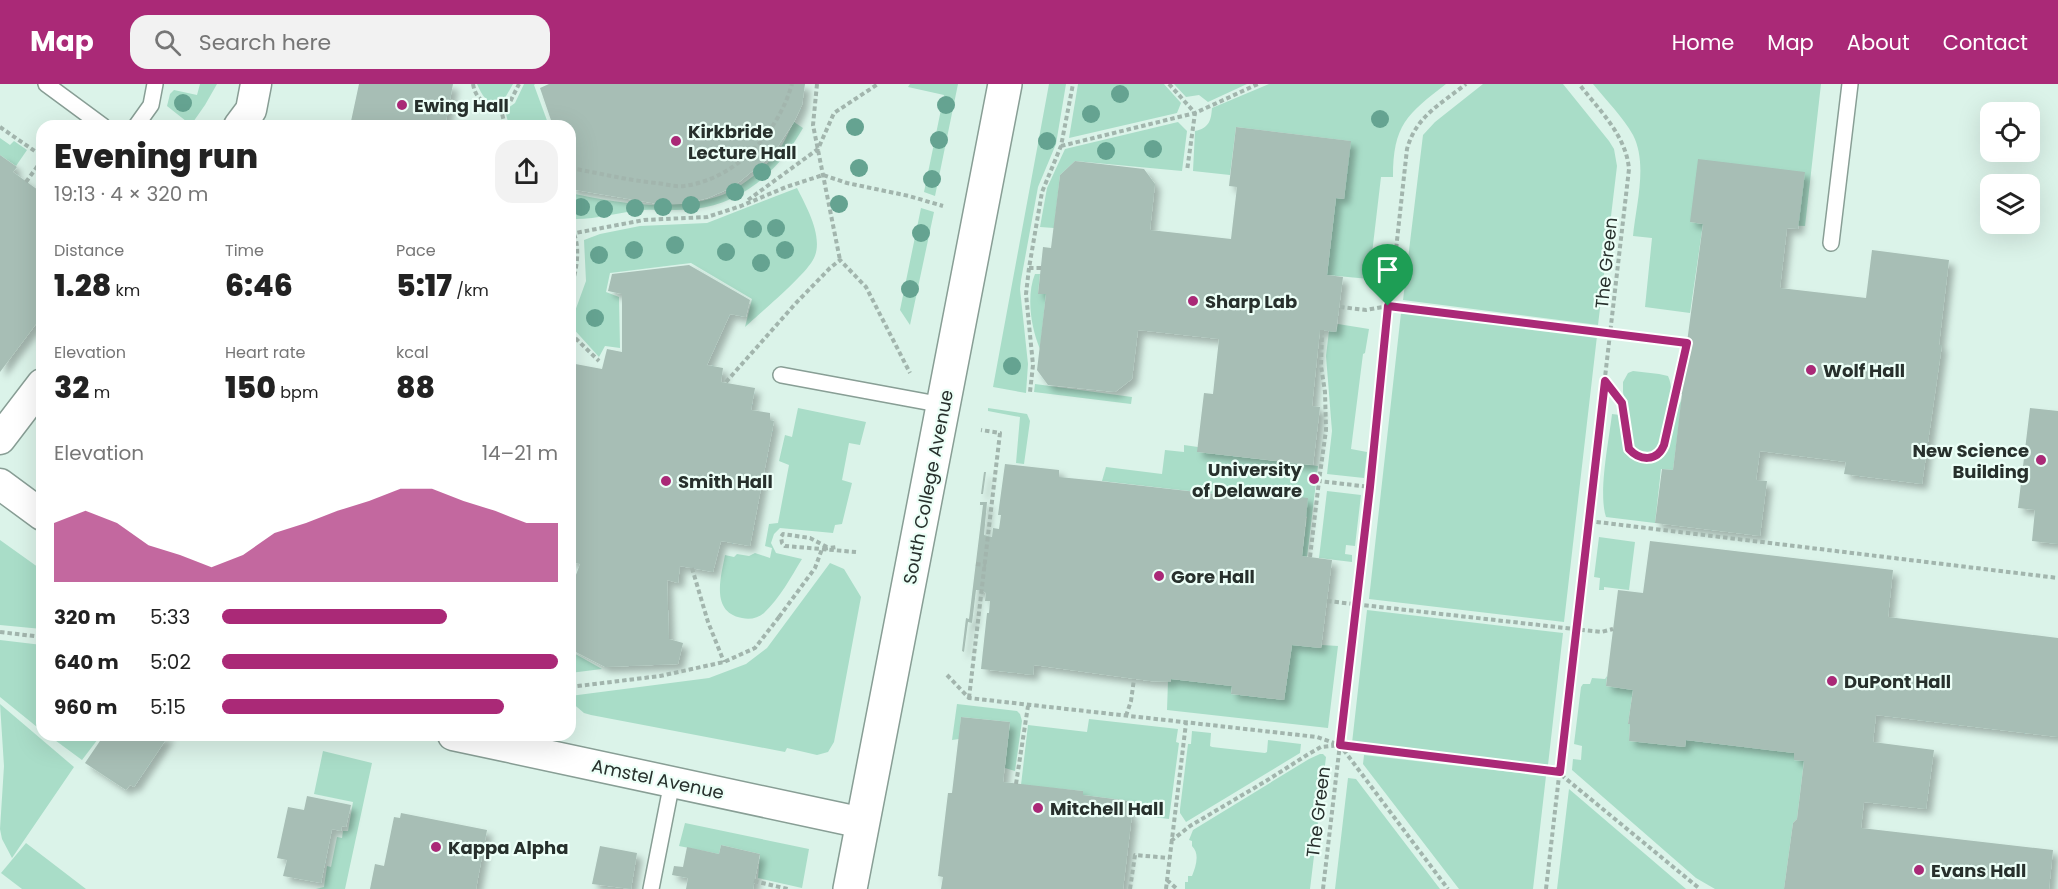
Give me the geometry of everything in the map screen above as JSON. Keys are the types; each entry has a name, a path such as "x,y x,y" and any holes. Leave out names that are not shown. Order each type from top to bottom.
{"main road":[{"name":"South College Avenue","path":"850,889 1005,84"}],"street":[{"path":"243,120 251,110 256,84"},
{"path":"0,439 36,392"},
{"path":"0,484 36,511"},
{"name":"Amstel Avenue","path":"481,741 863,823"}],"lane":[{"path":"46,84 95,120"},
{"path":"140,120 151,105 155,84"},
{"path":"1831,243 1850,84"},
{"path":"781,375 943,405"},
{"path":"651,889 672,782"}],"path":[{"path":"473,84 478,98 501,109"},
{"path":"501,109 510,102 519,84"},
{"path":"576,169 621,180 683,186 714,177 759,146 776,122 792,84"},
{"path":"817,84 813,125 840,260 866,287 910,373"},
{"path":"741,206 818,149 834,113 878,84"},
{"path":"1030,392 1033,365 1026,294 1029,267 1042,192 1061,146 1073,84"},
{"path":"1168,84 1195,113"},
{"path":"1061,146 1195,113 1258,84"},
{"name":"The Green","path":"1323,889 1407,148 1419,123 1467,84"},
{"name":"The Green","path":"1546,889 1628,183 1628,159 1624,147 1612,126 1579,84"},
{"path":"501,109 504,120"},
{"path":"1187,171 1195,113"},
{"path":"0,127 36,154"},
{"path":"26,182 36,167"},
{"path":"576,230 644,220 706,217 823,175 943,206"},
{"path":"576,253 578,262 576,268"},
{"path":"726,382 796,303 840,260"},
{"path":"1029,267 1041,268"},
{"path":"1340,307 1366,310 1388,306 1687,343 1664,445 1658,455 1645,458 1635,456 1629,449 1622,403 1605,381"},
{"path":"1310,557 1326,430 1325,392 1321,366 1322,330"},
{"path":"576,339 599,361"},
{"path":"969,698 1000,433 981,430"},
{"path":"1319,481 1370,487"},
{"path":"1589,521 2058,578"},
{"path":"828,547 810,538 783,534 781,537 785,546 856,552"},
{"path":"576,686 660,676 724,662 754,648 815,568 822,549 837,547"},
{"path":"976,564 986,565"},
{"path":"692,568 708,622 724,662"},
{"path":"1327,601 1601,632 1613,629"},
{"path":"0,632 36,636"},
{"path":"947,675 969,698 1317,737 1340,745 1560,772 1700,889"},
{"path":"1126,716 1134,679"},
{"path":"1016,784 1028,706"},
{"path":"1166,889 1186,723"},
{"path":"1171,841 1190,826 1321,747 1340,745"},
{"path":"1340,745 1448,889"},
{"path":"1130,889 1135,855 1169,858"},
{"path":"1167,880 1177,889"},
{"path":"754,882 788,889"}],"green space":[{"path":"200,84 217,84 194,120 185,120 167,106 170,94 174,90 197,95"},
{"path":"477,84 513,84 502,103 493,103 486,99"},
{"path":"524,84 535,84 547,120 508,120 505,110 515,103"},
{"path":"910,84 958,84 935,196 924,192 944,95 908,87"},
{"path":"1049,84 1066,84 1056,144 1038,187 1021,280 1028,364 1026,393 993,387"},
{"path":"1078,84 1164,84 1181,103 1177,113 1069,138"},
{"path":"1174,84 1247,84 1208,102 1199,95 1186,97"},
{"path":"1269,84 1446,84 1421,104 1405,122 1396,145 1393,177 1381,177 1369,279 1327,275 1336,198 1344,199 1350,141 1236,127 1230,175 1193,171 1195,131 1208,123 1212,108"},
{"path":"1483,84 1563,84 1614,149 1617,166 1598,325 1403,300 1423,135 1435,122"},
{"path":"1593,84 1821,84 1805,226 1690,222 1703,224 1690,313 1645,307 1652,238 1633,236 1640,185 1640,159 1637,146 1624,122"},
{"path":"794,122 803,128 783,157 758,182 744,192 712,206 681,210 643,210 576,219 576,194 624,203 662,205 698,202 716,197 749,180 781,147"},
{"path":"1178,122 1187,131 1182,171 1075,161 1060,175 1054,228 1040,227 1047,188 1065,149"},
{"path":"0,138 10,145 14,141 27,150 16,166 0,155"},
{"path":"797,188 815,231 817,250 810,265 745,327 752,299 691,263 610,273 606,292 619,297 620,348 605,346 599,357 576,332 576,308 586,281 584,240 600,234 640,226 707,223"},
{"path":"921,208 934,212 910,325 900,310"},
{"path":"1035,274 1040,274 1038,294 1046,294 1040,349 1034,332 1030,302"},
{"path":"1401,313 1597,336 1564,622 1369,599"},
{"path":"1338,324 1369,329 1363,354 1351,449 1367,452 1364,478 1327,474 1332,431 1326,356 1329,331 1336,332"},
{"path":"1633,371 1668,376 1670,384 1671,400 1667,418 1658,448 1652,452 1636,451 1632,443 1623,382 1628,373"},
{"path":"1035,384 1132,397 1131,404 1034,392"},
{"path":"1682,399 1673,470 1661,469 1655,523 1606,517 1603,494 1612,414 1620,415 1623,439 1628,453 1639,461 1648,462 1661,456 1666,449"},
{"path":"798,408 866,422 860,445 849,443 842,480 852,483 842,524 835,525 833,533 780,528 774,534 771,543 776,553 802,559 780,594 764,613 754,618 742,618 725,609 722,601 720,583 725,555 749,556 755,553 770,558 772,548 765,546 769,524 778,523 789,465 779,461 785,435 792,437"},
{"path":"988,408 1027,414 1030,421 1024,464 1016,463 1020,417 988,411"},
{"path":"1184,445 1198,447 1198,452 1318,466 1307,557 1302,556 1307,517 1251,491 1250,498 1102,481 1106,467 1162,474 1165,450 1184,452"},
{"path":"1327,491 1361,495 1355,546 1346,545 1345,554 1352,555 1352,562 1319,558"},
{"path":"1599,537 1635,542 1629,590 1604,587 1604,590 1599,590 1600,578 1594,577"},
{"path":"0,540 36,566 36,628 0,625"},
{"path":"830,563 844,569 861,597 834,742 828,752 817,755 787,748 785,752 591,715 584,713 576,706 576,695 709,678 746,664 767,648"},
{"path":"1367,610 1563,633 1548,765 1352,743"},
{"path":"0,640 36,644 36,726 0,697"},
{"path":"1292,645 1321,648 1322,645 1338,646 1328,728 1167,710 1168,681 1171,679 1232,686 1231,694 1284,700"},
{"path":"576,654 602,669 576,672"},
{"path":"1607,676 1606,686 1633,690 1628,724 1630,724 1629,741 1685,747 1686,740 1794,753 1794,760 1804,761 1797,819 1793,823 1784,889 1715,889 1696,878 1572,770 1573,759 1581,760 1582,746 1574,744 1581,687 1583,684 1590,684 1592,678 1605,679"},
{"path":"0,704 36,735 36,741 43,741 74,767 12,858 2,839 0,829 4,766"},
{"path":"957,704 1017,711 1020,714 1022,721 1015,771 1005,768 1010,722 961,717 959,739 952,740"},
{"path":"1089,719 1178,729 1176,742 1179,743 1169,819 1129,814 1130,801 1083,795 1083,791 1021,785 1028,725 1087,732"},
{"path":"1192,731 1211,733 1210,746 1212,747 1265,753 1268,740 1301,744 1300,753 1186,822 1180,809 1188,744 1191,744"},
{"path":"56,741 96,741 82,760"},
{"path":"323,751 372,763 345,889 316,889 324,887 327,866 331,867 337,837 342,838 343,831 348,831 353,802 314,794"},
{"path":"1320,754 1326,757 1310,889 1185,889 1185,882 1188,882 1188,876 1192,876 1195,868 1196,853 1192,841 1189,840 1193,830"},
{"path":"1364,755 1546,776 1533,889 1459,889 1363,764"},
{"path":"1348,778 1356,779 1440,889 1335,889"},
{"path":"1569,789 1686,889 1557,889"},
{"path":"685,823 809,849 802,888 758,878 760,854 721,845 719,854 679,846"},
{"path":"26,843 86,889 22,889 1,873"}],"building":[{"name":"Ewing Hall","path":"359,84 453,84 446,120 351,120"},
{"name":"Kirkbride Lecture Hall","path":"549,84 805,84 802,105 794,122 772,155 733,187 708,198 684,204 658,204 576,190 576,120 551,120 540,88"},
{"name":"Sharp Lab","path":"1236,127 1351,141 1344,199 1336,198 1327,275 1343,277 1336,332 1320,330 1312,406 1320,407 1313,465 1197,452 1204,393 1213,394 1219,339 1138,330 1132,379 1115,392 1048,385 1037,370 1046,294 1038,294 1043,247 1051,248 1060,175 1075,161 1144,169 1155,184 1150,230 1231,239 1237,187 1229,186"},
{"path":"0,155 17,167 13,172 36,189 36,324 0,372"},
{"name":"Wolf Hall","path":"1698,159 1805,172 1798,229 1787,228 1780,288 1866,298 1872,250 1949,260 1939,345 1942,345 1922,484 1844,474 1846,462 1760,451 1756,480 1767,481 1760,536 1655,523 1662,469 1673,470 1682,394 1680,394 1703,224 1690,222"},
{"name":"Smith Hall","path":"689,265 750,300 746,317 730,314 707,365 723,368 721,382 755,388 751,410 770,413 770,420 774,421 750,546 721,541 713,572 680,566 678,583 667,580 669,639 683,643 678,664 605,667 576,652 576,575 580,564 576,563 576,364 602,369 607,349 622,352 622,294 608,291 612,274"},
{"name":"New Science Building","path":"2030,408 2058,411 2058,544 2032,541 2035,510 2018,508"},
{"name":"Gore Hall","path":"1005,464 1059,470 1059,477 1250,498 1251,491 1308,498 1302,556 1332,560 1321,648 1292,645 1284,700 1231,694 1232,686 1171,679 1171,682 1150,681 1034,665 1033,675 981,669 990,601 985,601 986,593 983,591 976,590 972,623 968,622 964,652 962,651 966,618 969,619 983,505 980,505 980,502 987,502 984,535 992,537 993,528 999,529 1001,515 998,515"},
{"path":"984,472 986,472 983,494 981,494"},
{"name":"DuPont Hall","path":"1650,541 1893,570 1888,617 2058,638 2058,737 1876,715 1873,742 1934,750 1926,809 1864,802 1861,828 2053,850 2049,889 1784,889 1793,823 1797,819 1804,761 1794,760 1794,753 1686,740 1685,747 1629,741 1630,724 1628,724 1633,690 1606,686 1618,590 1643,593"},
{"name":"Mitchell Hall","path":"961,717 1010,722 1003,782 1083,791 1083,795 1130,801 1129,814 1132,815 1123,889 941,889 943,877 938,876 948,793 952,793"},
{"path":"100,741 165,741 134,787 130,785 126,790 85,763"},
{"path":"307,796 351,805 346,827 342,826 341,831 332,829 321,883 283,876 287,860 277,858 288,807 304,810"},
{"name":"Kappa Alpha","path":"401,813 487,830 476,889 370,889 375,864 384,866 394,817 400,818"},
{"path":"721,845 760,854 753,889 686,889 688,878 672,875 674,866 683,867 687,847 719,854"},
{"path":"600,846 637,853 631,889 592,884"}],"place":[{"name":"Ewing Hall","path":"402,105"},
{"name":"Kirkbride Lecture Hall","path":"676,141"},
{"name":"Sharp Lab","path":"1193,301"},
{"name":"Wolf Hall","path":"1811,370"},
{"name":"New Science Building","path":"2041,460"},
{"name":"University of Delaware","path":"1314,479"},
{"name":"Smith Hall","path":"666,481"},
{"name":"Gore Hall","path":"1159,576"},
{"name":"DuPont Hall","path":"1832,681"},
{"name":"Mitchell Hall","path":"1038,808"},
{"name":"Kappa Alpha","path":"436,847"},
{"name":"Evans Hall","path":"1919,870"}],"route":[{"path":"1388,306 1687,343 1664,445 1654,457 1635,456 1629,449 1622,403 1605,381 1560,772 1340,745 1382,379 1388,306"}]}
